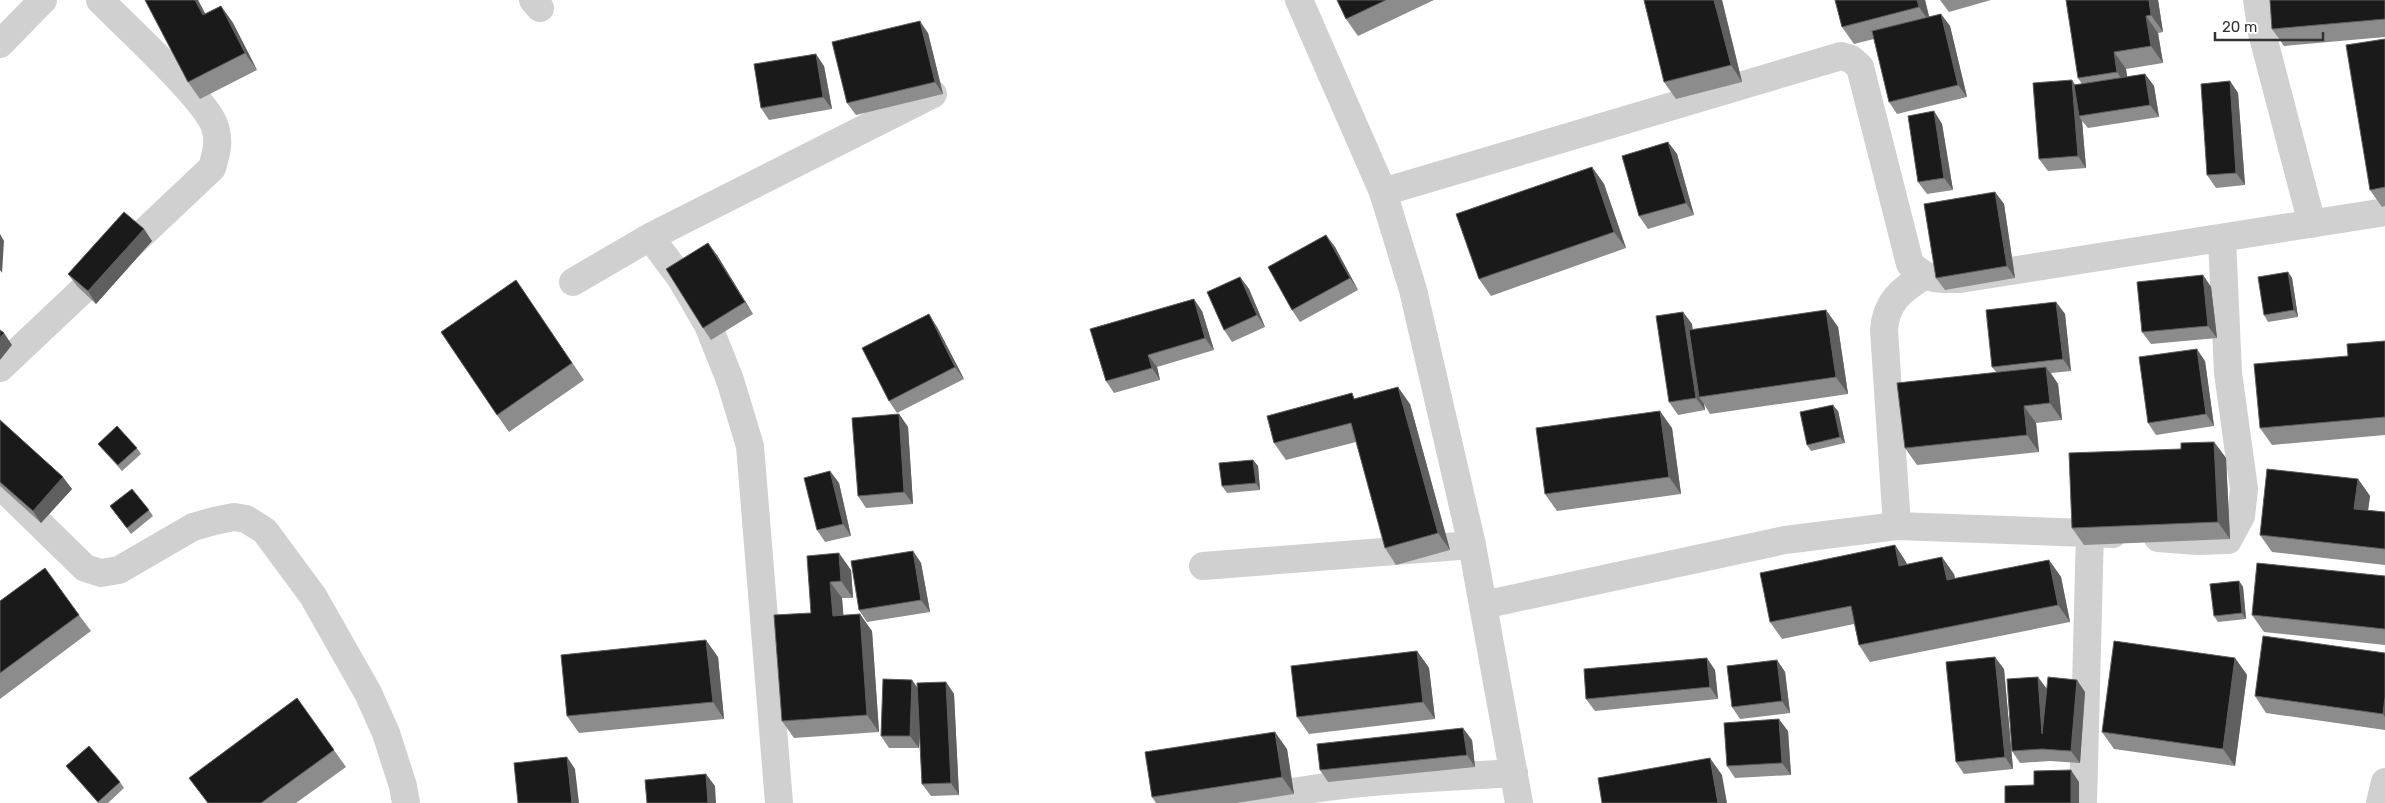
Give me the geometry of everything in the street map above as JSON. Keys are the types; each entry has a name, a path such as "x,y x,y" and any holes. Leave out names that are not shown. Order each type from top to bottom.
{"street":[{"path":"0,44 43,0"},
{"path":"0,368 212,168 219,145 215,125 194,96 100,0"},
{"path":"1299,0 1383,192 1413,290 1472,545 1519,803"},
{"path":"2256,0 2262,33 2312,224"},
{"path":"1383,192 1841,56 1851,59 1860,67 1910,264 1924,276 1939,279 1960,279 2385,212"},
{"path":"574,282 650,237 933,94"},
{"path":"650,237 680,277 708,325 730,380 750,446 779,803"},
{"path":"1483,605 1785,540 1897,526 2090,532 2197,541 2228,540 2241,516 2244,489 2228,373 2222,239"},
{"path":"1897,526 1884,330 1885,316 1894,298 1924,276"},
{"path":"0,485 84,568 101,573 119,570 193,527 214,521 234,517 246,519 265,530 313,596 368,693 386,733 403,786 406,803"},
{"path":"2083,803 2090,532"},
{"path":"1203,566 1472,545"},
{"path":"1242,803 1280,793 1351,784 1514,773"},
{"path":"2380,803 2385,782"}],"building":[{"path":"145,0 195,0 203,15 221,6 245,53 188,82"},
{"path":"1337,0 1386,0 1346,19"},
{"path":"1644,0 1714,0 1731,65 1664,82"},
{"path":"1835,0 1917,0 1919,7 1842,27"},
{"path":"2066,0 2149,0 2151,15 2146,16 2151,46 2114,52 2117,72 2078,78"},
{"path":"2270,0 2385,0 2385,19 2272,29"},
{"path":"1941,14 1958,85 1889,102 1872,31"},
{"path":"920,21 935,82 847,103 832,42"},
{"path":"2385,39 2385,187 2370,190 2346,45"},
{"path":"816,54 823,97 761,108 754,64"},
{"path":"2145,74 2150,105 2079,116 2074,85"},
{"path":"2072,80 2078,156 2039,159 2033,83"},
{"path":"2230,81 2236,173 2207,175 2201,84"},
{"path":"1934,111 1944,178 1918,182 1908,116"},
{"path":"1668,142 1686,203 1639,216 1622,156"},
{"path":"1592,167 1614,232 1479,279 1456,214"},
{"path":"1995,192 2007,266 1936,278 1924,204"},
{"path":"124,212 144,229 88,291 68,274"},
{"path":"1326,235 1350,278 1292,310 1268,267"},
{"path":"708,243 745,302 703,328 666,269"},
{"path":"2288,272 2294,310 2264,315 2258,277"},
{"path":"2203,275 2208,326 2142,332 2137,282"},
{"path":"1240,277 1257,315 1224,330 1207,292"},
{"path":"516,280 572,363 497,415 441,332"},
{"path":"1194,299 1205,338 1148,355 1152,368 1106,381 1090,329"},
{"path":"2056,302 2063,359 1992,367 1986,310"},
{"path":"1826,310 1836,377 1699,397 1689,330"},
{"path":"1683,312 1696,398 1669,402 1656,316"},
{"path":"929,314 955,367 889,401 862,348"},
{"path":"0,330 4,333 0,338"},
{"path":"2385,341 2385,417 2260,428 2254,364 2348,356 2347,344"},
{"path":"2197,349 2206,414 2148,423 2139,357"},
{"path":"2046,367 2050,403 2024,406 2027,435 1905,448 1897,383"},
{"path":"1398,387 1438,533 1385,548 1351,423 1274,443 1267,416 1352,393 1354,399"},
{"path":"1833,405 1840,437 1807,445 1800,412"},
{"path":"1660,411 1669,477 1545,494 1536,428"},
{"path":"899,414 904,492 858,496 852,418"},
{"path":"0,420 63,477 33,511 0,482"},
{"path":"117,426 137,448 118,465 98,444"},
{"path":"2214,442 2218,522 2072,528 2069,453 2181,449 2181,443"},
{"path":"1253,460 1256,483 1222,486 1219,463"},
{"path":"2267,469 2358,479 2354,509 2385,512 2385,549 2260,535"},
{"path":"830,471 843,524 817,530 804,478"},
{"path":"132,489 149,510 127,528 110,506"},
{"path":"1895,545 1899,566 1942,557 1947,580 2049,560 2058,605 1859,645 1851,606 1770,622 1760,573"},
{"path":"913,551 921,600 859,610 851,561"},
{"path":"839,553 841,581 830,582 833,616 860,614 867,715 782,721 774,615 811,613 807,556"},
{"path":"2257,563 2385,576 2385,629 2252,615"},
{"path":"45,568 79,615 0,673 0,601"},
{"path":"2239,581 2242,613 2214,616 2210,584"},
{"path":"2263,636 2385,653 2383,714 2255,696"},
{"path":"706,640 713,702 567,716 561,655"},
{"path":"2114,641 2235,658 2223,749 2102,732"},
{"path":"1417,651 1423,702 1297,717 1291,666"},
{"path":"1995,657 2005,757 1956,762 1946,662"},
{"path":"1707,658 1710,687 1586,699 1584,669"},
{"path":"1777,660 1782,701 1732,707 1727,666"},
{"path":"2038,677 2042,734 2048,677 2077,680 2071,751 2042,749 2012,751 2007,679"},
{"path":"883,679 912,680 910,736 881,736"},
{"path":"946,682 951,783 922,784 917,683"},
{"path":"297,698 334,750 261,803 208,803 189,778"},
{"path":"1779,719 1782,763 1727,766 1724,723"},
{"path":"1463,728 1467,755 1320,770 1317,744"},
{"path":"1275,732 1282,777 1152,797 1145,752"},
{"path":"89,746 120,782 98,802 66,766"},
{"path":"567,757 572,803 518,803 514,763"},
{"path":"1710,758 1718,803 1602,803 1598,778"},
{"path":"2071,770 2071,803 2005,803 2005,786 2034,785 2034,771"},
{"path":"706,774 708,803 647,803 645,780"}]}
